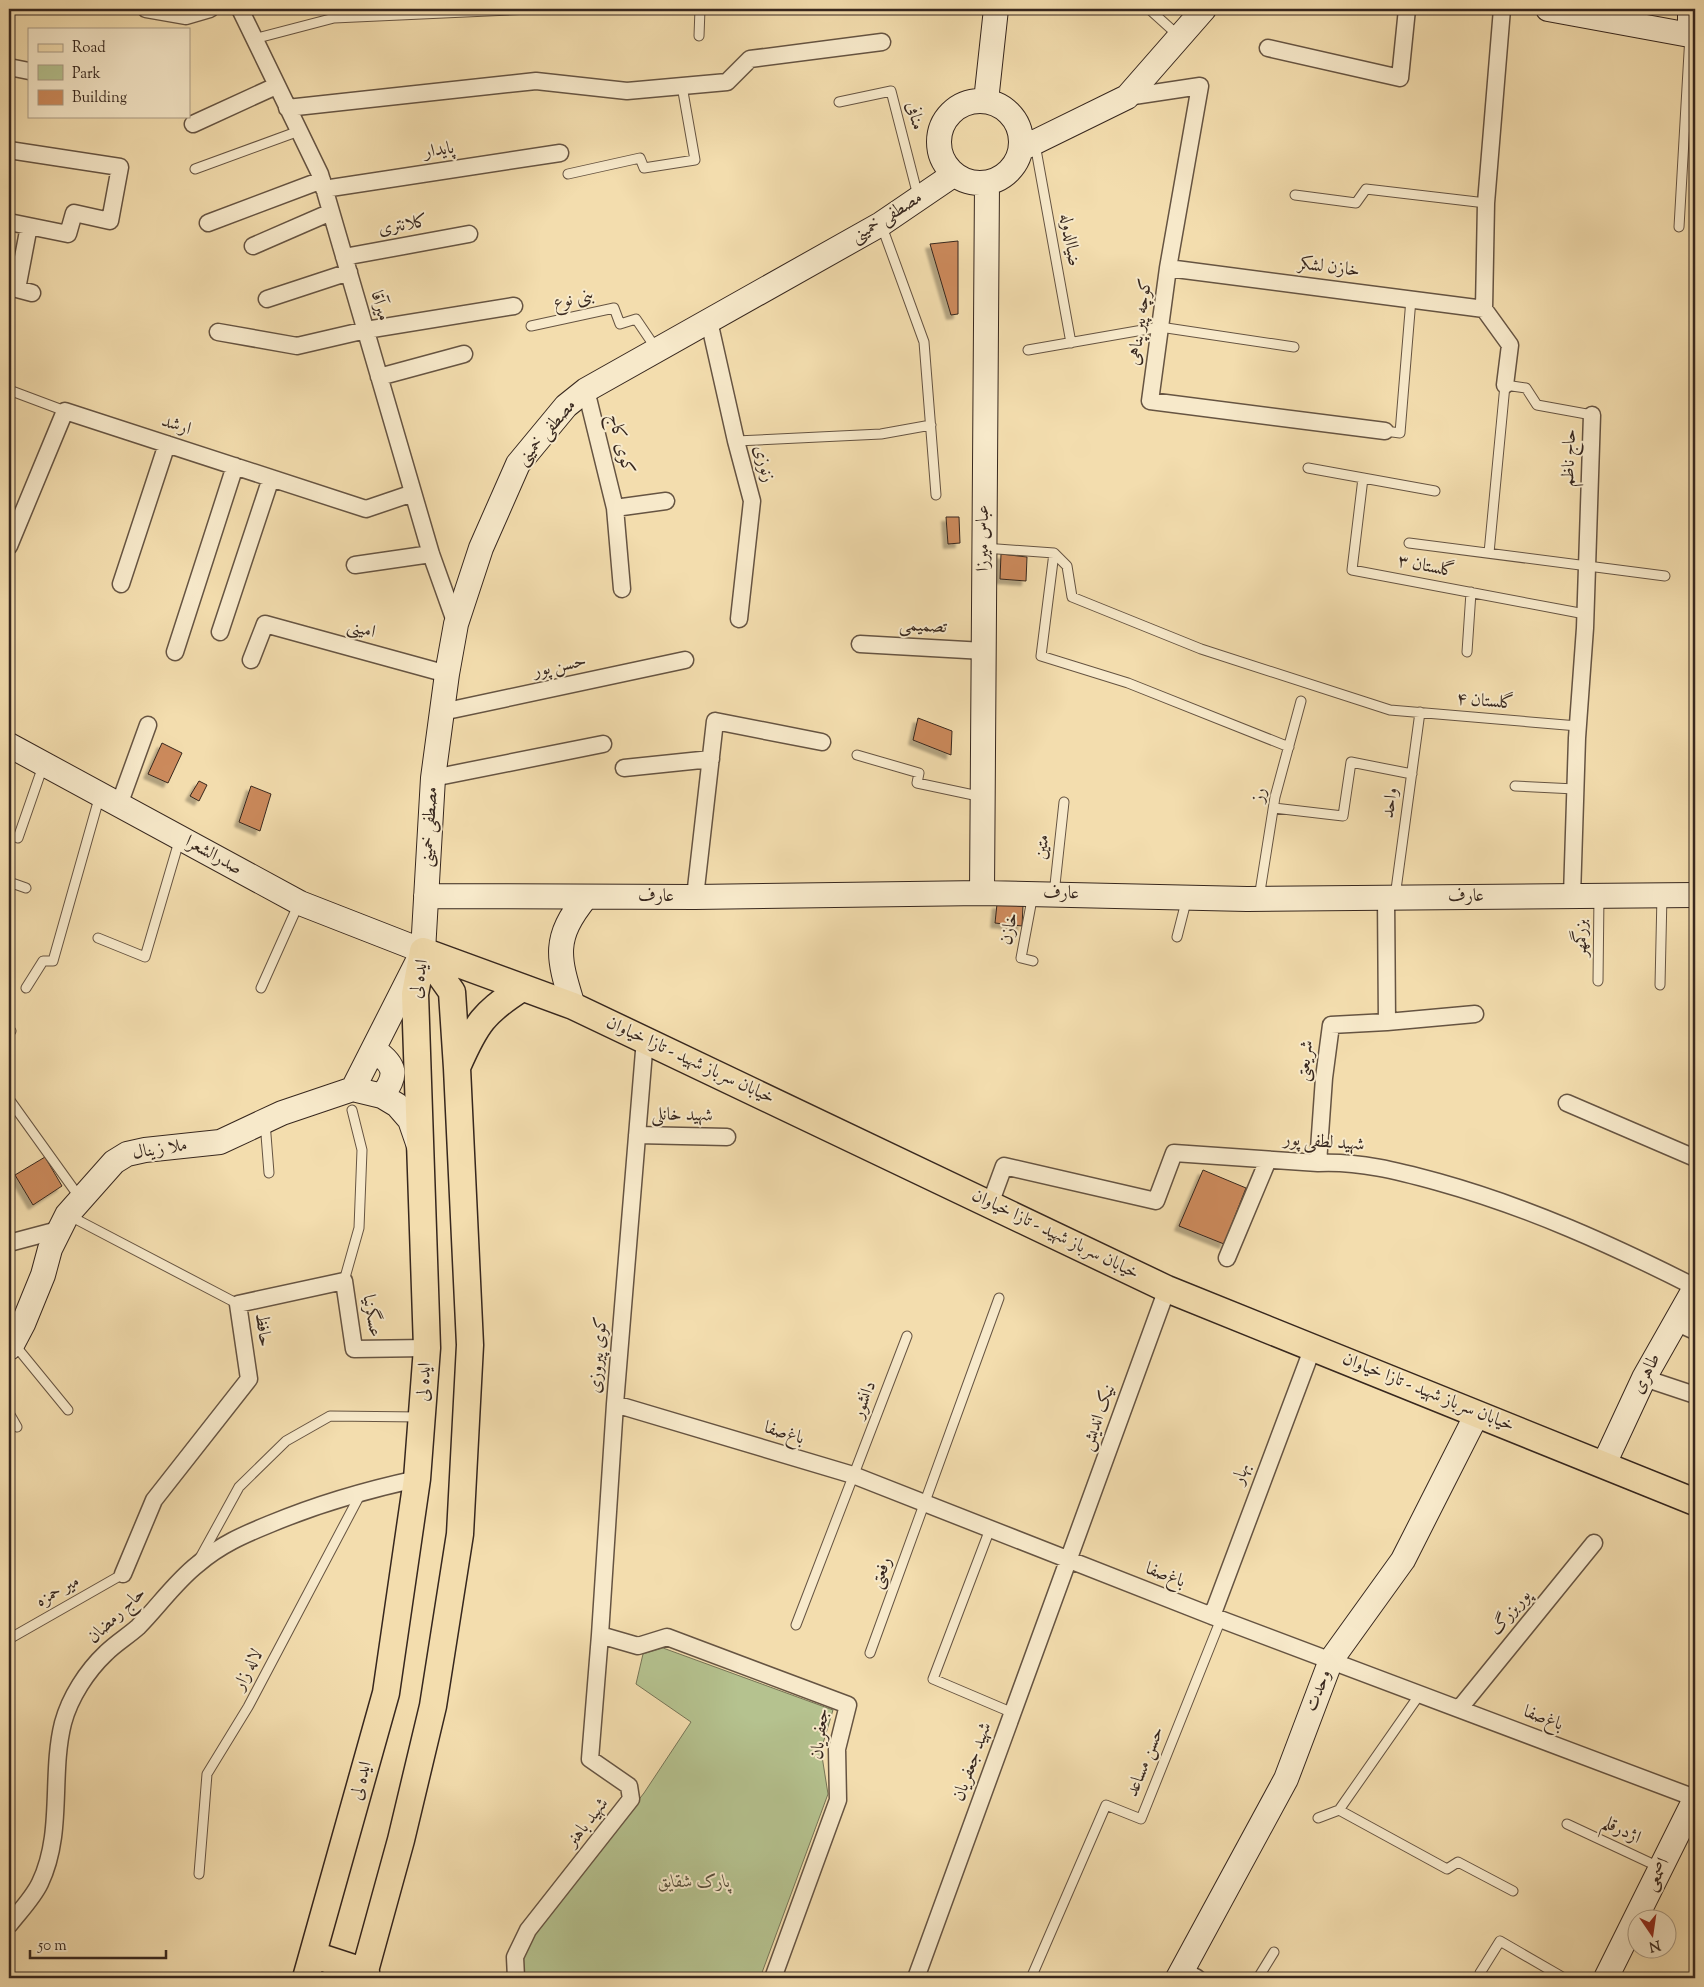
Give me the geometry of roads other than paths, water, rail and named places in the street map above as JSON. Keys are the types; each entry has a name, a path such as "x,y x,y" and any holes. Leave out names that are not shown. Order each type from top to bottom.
{"main road":[{"path":"986,101 996,9"},
{"path":"1028,145 1020,133 1016,122 1008,112 998,105 986,101 973,101 960,106 949,114 942,125 938,138 939,152 944,165 953,175 969,182 986,183 999,179 1010,170 1028,145 1127,97 1204,9"},
{"path":"1548,9 1693,36 1690,9"},
{"name":"مصطفی خمینی","path":"424,951 433,778 447,674 456,624 480,548 518,464 566,406 586,390 881,224 953,175"},
{"name":"عباس میرزا","path":"982,893 986,183"},
{"name":"صدرالشعرا","path":"9,745 42,766 300,903 424,951"},
{"name":"عارف","path":"426,896 695,897 982,893 1259,898 1390,898 1695,895"},
{"path":"573,1006 560,959 570,917 586,897"},
{"path":"353,1100 374,1050 424,951"},
{"name":"خیابان سرباز شهید - تازا خیاوان","path":"424,951 573,1006 1167,1289 1695,1502"},
{"name":"ایده لى","path":"364,1975 401,1840 433,1706 460,1534 470,1345 452,992 424,951"},
{"name":"ایده لى","path":"310,1966 386,1693 417,1479 427,1348 414,994 424,951"},
{"path":"456,1068 473,1032 482,1018 497,1004 522,988"},
{"path":"374,1050 388,1059 392,1070 392,1080 382,1096"},
{"path":"353,1100 382,1096 397,1105 410,1120 421,1153"},
{"name":"ملا زینال","path":"11,1346 69,1215 114,1162 127,1154 145,1150 220,1142 265,1121 353,1100"},
{"name":"طاهری","path":"1604,1464 1644,1378 1685,1326 1695,1288"},
{"name":"وحدت","path":"1186,1976 1286,1779 1331,1660 1403,1560 1477,1414"},
{"name":"اصمعی","path":"1612,1977 1695,1799"},
{"path":"310,1966 364,1975"}],"street":[{"path":"146,9 186,16 210,9"},
{"name":"میرآقا","path":"240,9 323,184 413,493 456,624"},
{"path":"1268,48 1400,78 1407,9"},
{"path":"1502,9 1486,203 1484,308 1510,345 1505,385"},
{"path":"287,108 536,81 627,91 727,82 750,59 882,42"},
{"path":"9,68 28,71"},
{"path":"193,124 276,86"},
{"name":"کوچه پیر پناهی","path":"1127,97 1200,86 1168,268 1150,401 1385,431"},
{"path":"9,150 120,167 110,221 74,213 68,234 9,222"},
{"name":"پایدار","path":"208,223 323,184 560,153"},
{"path":"253,246 331,212"},
{"path":"29,226 17,289 32,293"},
{"name":"کلانتری","path":"267,299 346,265 469,234"},
{"name":"خازن لشکر","path":"1168,268 1484,308"},
{"path":"218,332 297,346 366,330 514,306"},
{"name":"زنوزی","path":"708,321 752,501 739,619"},
{"path":"379,377 464,354"},
{"name":"کوی کاج","path":"586,390 615,508 622,588"},
{"path":"9,546 15,517 65,411"},
{"name":"ارشد","path":"65,411 366,509 413,493"},
{"name":"حاج ناظم","path":"1572,896 1592,415"},
{"path":"121,584 167,444"},
{"path":"175,652 235,466"},
{"path":"220,632 271,478"},
{"path":"615,508 666,500"},
{"path":"355,566 432,554"},
{"name":"امینی","path":"252,660 265,624 447,674"},
{"name":"تصمیمی","path":"860,644 984,651"},
{"name":"حسن پور","path":"442,712 685,660"},
{"path":"695,897 715,721 822,742"},
{"path":"109,800 148,725"},
{"path":"433,778 603,744"},
{"path":"624,768 711,759"},
{"path":"1390,898 1387,1022 1475,1014"},
{"name":"شریعتی","path":"1318,1163 1324,1078 1331,1025 1387,1022"},
{"name":"کوی پیروزی","path":"600,1634 615,1404 645,1039"},
{"path":"1567,1103 1695,1158"},
{"name":"شهید خانلی","path":"637,1135 727,1137"},
{"name":"شهید لطفی پور","path":"990,1204 1004,1166 1156,1201 1174,1154 1318,1163 1340,1162 1394,1170 1516,1206 1629,1254 1695,1288"},
{"path":"1227,1258 1268,1160"},
{"path":"9,1243 69,1215"},
{"name":"حافظ","path":"124,1574 154,1500 249,1379 238,1304 344,1281"},
{"name":"عسگرنیا","path":"344,1281 354,1349 427,1348"},
{"name":"نیک اندیش","path":"1069,1560 1167,1289"},
{"name":"بهار","path":"1216,1618 1313,1347"},
{"path":"1644,1378 1695,1395"},
{"name":"باغ‌صفا","path":"615,1404 853,1475 1216,1618 1695,1799"},
{"name":"حاج رمضان","path":"9,1925 40,1884 47,1865 52,1844 58,1748 64,1721 74,1697 88,1672 106,1653 137,1627 196,1564 226,1542 310,1507 362,1491 417,1479"},
{"name":"پوربزرگ","path":"1459,1709 1594,1542"},
{"name":"شهید جعفریان","path":"916,1978 1069,1560"},
{"name":"جعفریان","path":"600,1634 638,1646 667,1637 848,1705 837,1749 838,1800 772,1978"},
{"name":"شهید باهنر","path":"516,1978 515,1957 528,1930 631,1800 629,1786 590,1759 600,1634"}],"lane":[{"path":"254,39 334,18 532,9"},
{"path":"699,36 700,9"},
{"path":"1149,9 1180,37"},
{"path":"1679,227 1693,36"},
{"path":"568,174 640,158 644,168 694,160 682,86"},
{"name":"منافی","path":"839,102 891,92 919,199"},
{"path":"195,169 299,131"},
{"name":"ضیاالدوله","path":"1028,145 1071,343"},
{"path":"1295,195 1356,203 1366,189 1486,203"},
{"path":"881,224 924,342 936,495"},
{"path":"1385,431 1400,433 1411,299"},
{"name":"بنی نوع","path":"531,326 614,308 620,324 636,320 657,350"},
{"path":"1028,350 1160,327 1294,348"},
{"path":"1489,553 1505,385"},
{"name":"حاج ناظم","path":"1505,385 1526,388 1537,405 1592,415"},
{"path":"9,390 65,411"},
{"path":"736,441 881,434 931,425"},
{"path":"1308,468 1435,491"},
{"name":"گلستان ۳","path":"1363,478 1352,570 1585,614"},
{"path":"1409,543 1665,576"},
{"path":"984,548 1054,553 1040,656 1128,683 1289,747"},
{"name":"گلستان ۴","path":"1054,553 1067,566 1072,597 1201,649 1306,684 1390,710 1578,726"},
{"path":"1467,652 1471,592"},
{"name":"رز","path":"1259,898 1274,808 1301,700"},
{"name":"واحد","path":"1390,898 1412,774 1420,712"},
{"path":"857,755 919,773 918,784 983,796"},
{"path":"1274,808 1343,816 1351,762 1412,774"},
{"path":"18,838 42,766"},
{"path":"1515,786 1575,789"},
{"path":"26,988 43,961 53,961 109,800"},
{"name":"متین","path":"1044,894 1064,802"},
{"path":"98,938 145,957 180,838"},
{"path":"9,882 26,888"},
{"name":"خازن","path":"1034,961 1021,958 1044,894"},
{"path":"1660,985 1662,895"},
{"name":"بزرگمهر","path":"1598,981 1599,896"},
{"path":"1177,937 1187,897"},
{"path":"261,988 300,903"},
{"path":"9,1099 69,1215 238,1304"},
{"path":"344,1281 359,1228 362,1150 353,1100"},
{"path":"265,1121 269,1173"},
{"name":"رفعتی","path":"870,1653 999,1298"},
{"name":"دانشور","path":"796,1625 907,1336"},
{"path":"11,1346 68,1410"},
{"path":"9,1413 17,1426"},
{"path":"196,1564 239,1487 286,1440 330,1416 422,1416"},
{"name":"لاله زار","path":"199,1874 207,1774 248,1706 362,1491"},
{"path":"990,1529 933,1679 1013,1713"},
{"name":"میر حمزه","path":"9,1639 124,1574"},
{"name":"حسن مساعد","path":"1031,1978 1106,1804 1141,1819 1216,1618"},
{"path":"1318,1818 1339,1810 1420,1694"},
{"path":"1339,1810 1447,1869 1458,1862 1513,1891"},
{"name":"اژدرقلم","path":"1567,1824 1661,1869"},
{"path":"1480,1973 1500,1941 1564,1978"},
{"path":"1258,1978 1274,1952"}],"park label":[{"name":"پارک شقایق","path":"694,1883"}]}
